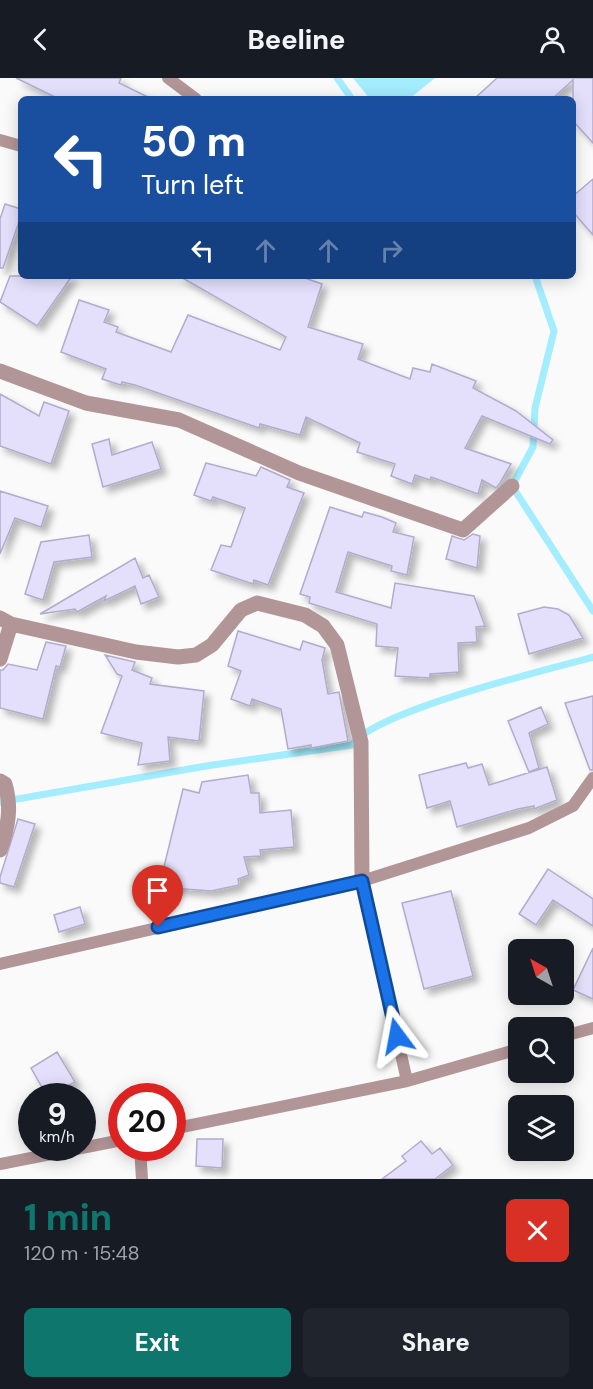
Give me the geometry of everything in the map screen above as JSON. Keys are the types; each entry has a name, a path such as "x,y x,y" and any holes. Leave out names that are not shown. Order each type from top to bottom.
{"street":[{"path":"0,371 86,403 179,420 299,473 463,530 512,486"},
{"path":"0,658 5,621 136,652 178,657 196,656 212,645 241,610 257,603 305,615 322,626 338,645 361,742 362,881"},
{"path":"0,781 5,784 9,799 9,825 0,850"}],"lane":[{"path":"168,78 192,96"},
{"path":"0,140 18,145"},
{"path":"0,964 362,881 529,828 573,806 593,778"},
{"path":"362,881 407,1081"},
{"path":"574,1033 593,1028"},
{"path":"186,1127 407,1081 508,1052"},
{"path":"0,1164 108,1143"},
{"path":"141,1161 142,1179"}],"water":[{"path":"353,78 435,78 413,96 368,96"}],"building":[{"path":"16,78 121,78 119,83 146,96 53,96"},
{"path":"497,78 593,78 593,143 576,124 576,96 573,96 573,80 555,96 477,96"},
{"path":"593,179 593,235 576,215 576,193"},
{"path":"5,204 18,208 18,225 3,268 0,268 0,219"},
{"path":"10,276 18,276 18,279 70,279 37,326 0,302"},
{"path":"184,279 308,279 322,284 308,327 363,344 358,359 410,379 413,368 430,372 432,364 476,381 473,388 516,411 553,440 550,444 482,416 465,448 511,464 496,488 482,480 478,494 431,477 430,480 415,475 412,484 391,476 395,464 357,452 360,443 306,417 300,435 260,424 259,428 135,385 122,382 121,385 102,379 106,369 61,352 79,300 109,310 104,322 118,327 116,332 171,352 188,315 280,350 286,337"},
{"path":"0,394 39,416 44,402 69,411 51,464 0,446"},
{"path":"109,439 112,455 152,442 161,469 103,487 92,444"},
{"path":"206,463 256,476 261,467 290,480 287,487 304,493 268,585 254,580 253,584 211,570 221,545 231,547 245,508 213,497 211,501 194,495"},
{"path":"0,491 48,506 41,527 15,518 0,554"},
{"path":"330,507 362,517 364,512 382,517 396,523 393,532 414,537 407,575 391,571 392,566 348,552 336,592 391,608 395,583 474,596 485,626 476,627 477,642 458,643 459,672 430,674 430,678 395,676 398,648 376,646 377,624 309,603 310,597 300,594"},
{"path":"473,534 480,536 477,568 446,559 452,536 464,540"},
{"path":"89,535 92,557 54,562 43,600 25,594 41,542"},
{"path":"135,558 143,578 149,575 159,597 141,604 135,586 104,601 106,596 77,612 75,609 40,614"},
{"path":"544,607 558,609 569,615 583,638 529,654 518,614"},
{"path":"238,631 300,650 303,641 325,648 322,660 328,694 339,692 348,741 311,748 311,745 288,749 281,709 252,699 250,706 231,699 241,671 228,666"},
{"path":"46,642 66,646 60,667 56,666 43,719 0,708 0,670 8,664 37,670"},
{"path":"105,655 135,662 132,670 152,678 150,684 204,691 199,741 168,737 170,761 138,765 142,743 101,733 122,676 117,674"},
{"path":"593,696 593,770 590,770 565,703"},
{"path":"541,707 548,724 529,733 539,768 529,772 508,721"},
{"path":"466,763 468,768 482,764 489,785 547,767 557,800 534,809 534,806 518,809 457,827 450,801 427,808 419,775"},
{"path":"248,775 251,793 259,793 260,813 291,810 294,847 260,850 261,856 244,857 249,875 238,879 239,885 211,891 159,887 183,789 199,793 202,782"},
{"path":"18,819 35,824 14,887 0,883 0,877"},
{"path":"548,869 593,899 593,926 553,900 536,925 519,914"},
{"path":"451,891 473,976 424,989 402,903"},
{"path":"80,907 85,924 59,932 54,915"},
{"path":"593,948 593,999 574,990"},
{"path":"57,1052 75,1082 40,1083 31,1068"},
{"path":"197,1139 223,1139 222,1168 196,1166"},
{"path":"421,1141 432,1154 440,1148 453,1165 435,1179 382,1179 406,1161 402,1156"}],"waterway":[{"path":"337,78 350,96"},
{"path":"536,279 554,331 535,408 533,447 512,486 593,611"},
{"path":"0,802 206,766 352,745 367,732 426,706 593,657"}],"route":[{"path":"158,927 362,881 397,1036"}]}
